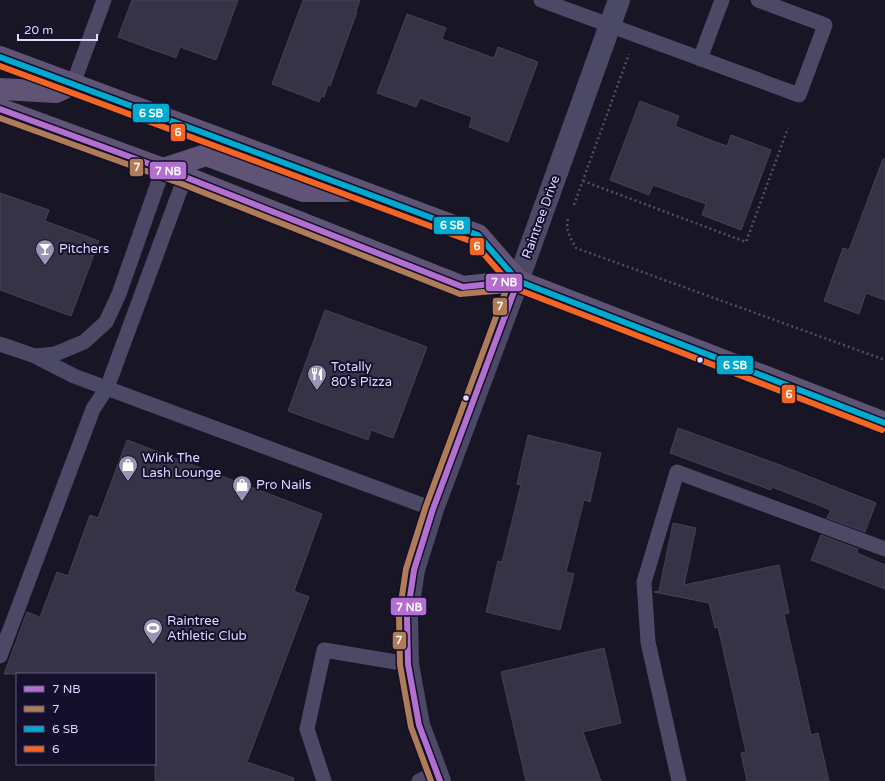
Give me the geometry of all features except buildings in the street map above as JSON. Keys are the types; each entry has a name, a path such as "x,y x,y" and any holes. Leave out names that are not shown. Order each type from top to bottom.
{"main road":[{"path":"0,57 478,235 518,281"},
{"path":"0,89 56,92 73,84"},
{"path":"0,109 185,177 463,287 518,281 885,424"},
{"path":"163,169 206,155 303,191 362,191"}],"street":[{"name":"Raintree Drive","path":"432,778 419,725 408,664 407,618 414,570 433,509 518,281 619,0"}],"lane":[{"path":"73,84 104,0"},
{"path":"541,0 799,95 825,25 758,0"},
{"path":"700,59 722,0"},
{"path":"35,356 55,354 84,342 106,322 119,294 163,169"},
{"path":"0,656 93,409 107,388 185,177"},
{"path":"0,344 35,356 74,376 433,509"},
{"path":"679,781 648,642 644,582 677,472 885,549"},
{"path":"324,781 307,729 324,650 408,664"}],"path":[{"path":"572,208 632,49"},
{"path":"583,181 746,242 788,128"},
{"path":"570,215 567,222 568,236 576,248 885,360"}],"transit line":[{"path":"0,57 478,235 518,281 885,423"},
{"name":"6","path":"0,66 473,242 514,288 882,430"},
{"path":"0,109 185,177 463,287 518,281 433,509 414,570 407,617 408,664 419,725 440,781"},
{"name":"7","path":"0,118 182,184 460,294 506,290 426,506 406,569 399,616 400,665 411,727 431,781"}],"place":[{"name":"Pitchers","path":"45,266"},
{"name":"Totally 80's Pizza","path":"317,391"},
{"name":"Wink The Lash Lounge","path":"128,482"},
{"name":"Pro Nails","path":"242,502"},
{"name":"Raintree Athletic Club","path":"153,645"}]}
